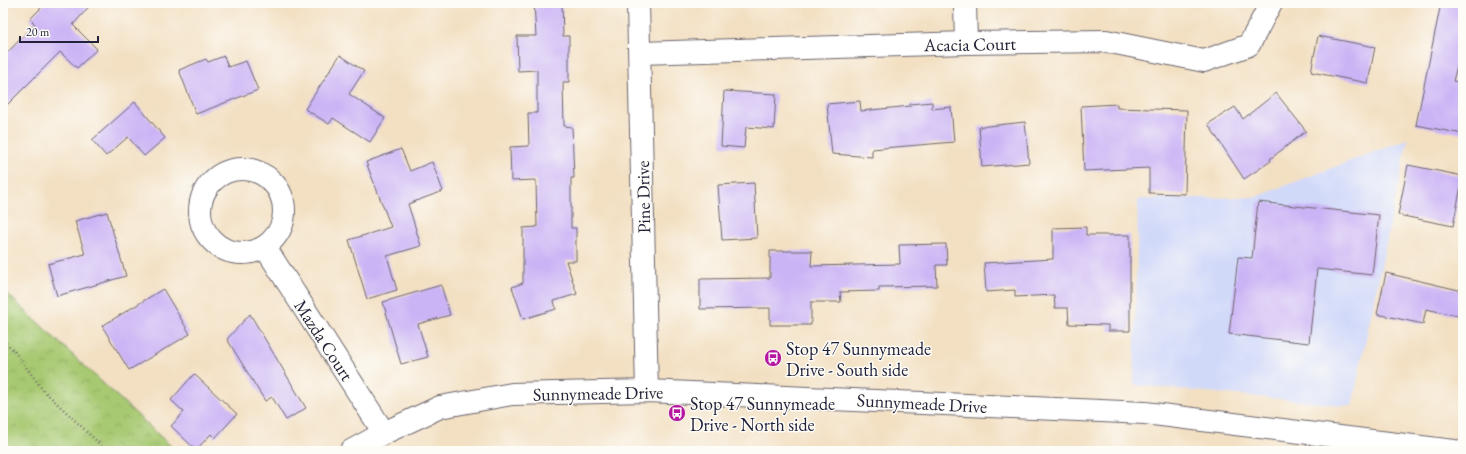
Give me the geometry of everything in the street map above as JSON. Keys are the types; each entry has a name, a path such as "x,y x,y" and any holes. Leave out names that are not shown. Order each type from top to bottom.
{"street":[{"name":"Pine Drive","path":"638,3 648,391"},
{"path":"965,3 966,43"},
{"name":"Acacia Court","path":"640,53 966,43 1106,41 1204,61 1248,45 1271,3"},
{"name":"Mazda Court","path":"265,247 384,433"},
{"name":"Sunnymeade Drive","path":"351,451 384,433 440,407 512,394 648,391 1144,413 1454,451"}],"path":[{"path":"3,340 14,351 43,390 107,451"}],"shaded area":[{"path":"1408,139 1352,406 1134,385 1138,199 1256,197"}],"green space":[{"path":"3,290 176,451 3,451"}],"building":[{"path":"46,3 92,3 73,25 97,49 77,68 60,52 3,109 3,57 35,24 30,19"},
{"path":"534,3 562,3 563,36 569,36 569,82 563,82 564,126 572,127 574,178 571,178 571,228 576,228 576,261 566,261 577,294 554,301 556,309 523,319 512,287 523,283 523,228 537,227 536,180 511,181 510,147 529,146 528,113 537,113 537,70 518,71 517,36 536,36"},
{"path":"1441,3 1463,3 1463,43 1453,81 1463,83 1463,134 1416,125"},
{"path":"1318,36 1375,47 1368,83 1311,72"},
{"path":"340,55 364,71 349,94 385,118 370,142 333,118 329,124 305,109"},
{"path":"224,56 228,67 246,61 258,90 196,114 179,70 206,59 208,62"},
{"path":"724,91 776,94 774,129 746,127 744,148 721,146"},
{"path":"1276,93 1306,131 1270,159 1271,161 1244,179 1208,124 1235,107 1243,119"},
{"path":"860,101 861,111 911,106 910,104 932,102 932,109 951,107 954,142 872,149 872,157 832,154 827,104"},
{"path":"135,102 165,138 144,156 128,137 106,156 92,140"},
{"path":"1117,104 1117,108 1187,110 1185,194 1149,193 1149,168 1084,171 1081,106"},
{"path":"1025,122 1029,163 982,167 979,127"},
{"path":"401,149 410,171 432,162 443,191 408,204 421,246 387,256 397,290 367,299 349,240 391,227 366,162"},
{"path":"1408,165 1463,176 1453,226 1398,215"},
{"path":"754,183 757,238 722,240 718,185"},
{"path":"1258,202 1379,215 1372,275 1317,269 1309,343 1229,334 1238,257 1252,258"},
{"path":"107,212 126,276 57,296 48,264 85,254 75,221"},
{"path":"1086,227 1086,235 1130,235 1130,331 1108,331 1108,325 1069,324 1068,308 1055,308 1054,295 1015,297 1015,290 986,292 984,263 1053,259 1053,228"},
{"path":"946,244 947,265 936,265 937,286 879,287 879,291 840,292 841,302 811,302 811,325 770,325 770,308 700,309 700,279 770,278 770,251 812,251 811,266 900,264 899,245"},
{"path":"1386,273 1463,291 1463,317 1426,309 1423,324 1377,314"},
{"path":"441,285 450,315 418,324 428,357 401,364 383,302"},
{"path":"163,289 190,334 129,370 102,326"},
{"path":"250,314 306,408 286,420 272,397 265,401 227,339"},
{"path":"194,374 237,414 215,438 211,434 196,450 171,426 184,412 171,400"}],"place":[{"name":"Stop 47 Sunnymeade Drive - South side","path":"773,358"},
{"name":"Stop 47 Sunnymeade Drive - North side","path":"677,413"}]}
